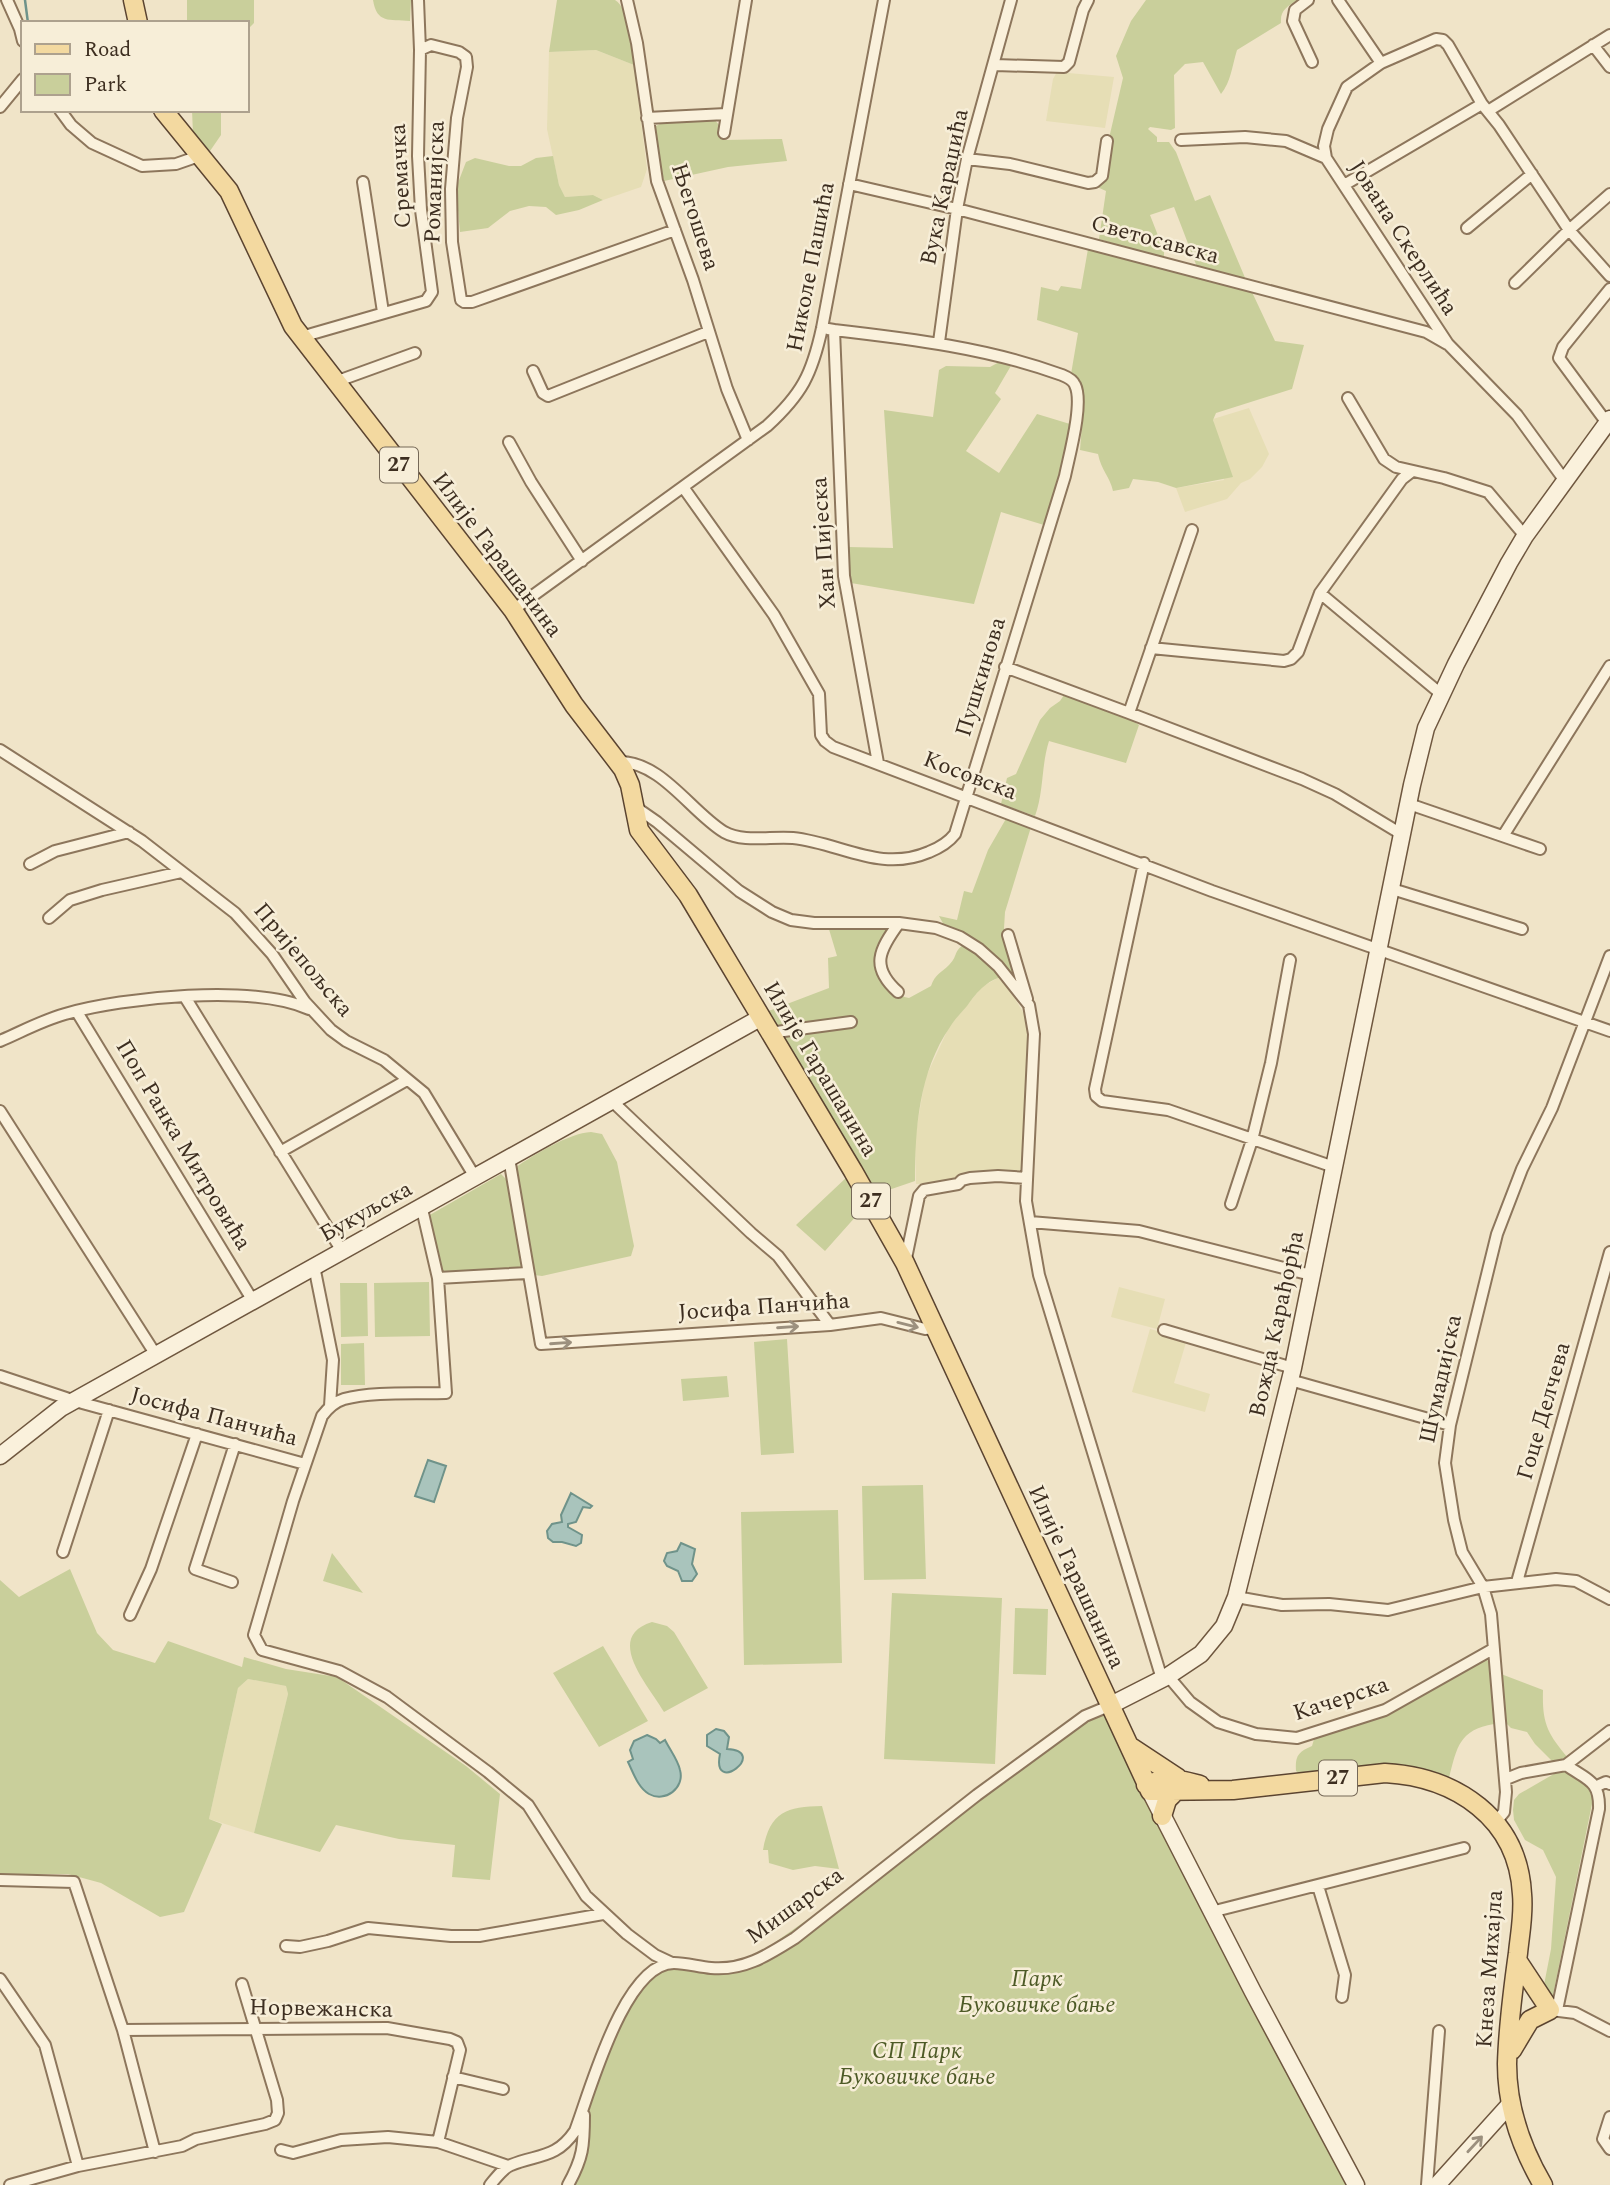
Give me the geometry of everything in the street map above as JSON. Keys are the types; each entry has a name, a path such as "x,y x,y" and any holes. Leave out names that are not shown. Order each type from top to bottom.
{"main road":[{"path":"133,0 138,21"},
{"name":"27","path":"165,112 199,156"},
{"name":"Илије Гарашанина","path":"199,156 229,191 293,326 513,610 574,705 619,762 628,779 635,820 642,836 688,895 859,1181 905,1263 1161,1816 1356,2185"},
{"name":"Вожда Карађорђа","path":"1109,1706 1192,1661 1210,1645 1224,1626 1236,1597 1291,1374 1426,728 1441,694 1524,537 1609,421"},
{"name":"Букуљска","path":"0,1456 43,1421 75,1401 314,1266 422,1209 612,1101 765,1026"},
{"name":"27","path":"1127,1743 1177,1784"},
{"name":"Кнеза Михајла","path":"1148,1788 1161,1779 1177,1784 1233,1790 1385,1773 1406,1774 1455,1789 1483,1809 1511,1851 1521,1884 1522,1917 1508,2057 1511,2103 1523,2144 1543,2185"},
{"path":"1161,1816 1177,1784"},
{"path":"1508,2057 1530,2020 1554,2010 1517,1959"},
{"path":"1437,2185 1511,2103"}],"street":[{"path":"7,0 21,33"},
{"name":"Сремачка","path":"301,337 426,301 432,292 421,210 418,156 418,0"},
{"path":"724,133 746,0"},
{"name":"Николе Пашића","path":"513,610 748,440 788,407 811,372 822,328 884,0"},
{"name":"Вука Караџића","path":"939,342 957,209 967,159 1011,0"},
{"path":"995,65 1064,67 1069,62 1088,0"},
{"path":"1308,0 1295,10 1293,21 1312,62"},
{"path":"1338,0 1381,62"},
{"name":"Његошева","path":"625,1 637,43 657,181 693,280 727,390 748,440"},
{"path":"1343,185 1485,108 1610,35"},
{"name":"Јована Скерлића","path":"1485,108 1448,45 1443,40 1436,39 1381,62 1347,87 1328,129 1324,146 1325,158 1448,344 1517,415 1565,481"},
{"name":"Романијска","path":"420,50 431,45 459,52 466,57 467,67 457,118 451,189 452,242 461,300 472,302 675,230"},
{"path":"1593,45 1610,67"},
{"path":"0,107 21,81"},
{"path":"1485,108 1569,230 1610,276"},
{"path":"61,112 71,125 92,143 142,166 176,164 199,156"},
{"path":"647,118 726,114"},
{"path":"1181,140 1245,137 1286,141 1325,158"},
{"path":"967,159 1010,164 1088,183 1096,182 1102,176 1107,141"},
{"path":"1467,228 1532,174"},
{"path":"362,182 383,312"},
{"name":"Светосавска","path":"849,184 957,209 1426,332 1448,344"},
{"path":"1515,283 1610,194"},
{"path":"1609,421 1559,358 1563,347 1610,289"},
{"path":"822,328 939,342"},
{"name":"Хан Пијеска","path":"834,330 844,576 878,763"},
{"path":"533,371 542,393 548,396 708,332"},
{"name":"Пушкинова","path":"619,762 631,762 641,766 677,791 722,831 733,836 815,841 881,860 902,860 918,857 949,841 955,834 1054,512 1075,430 1077,393 1075,385 1068,378 991,353 939,342"},
{"path":"335,382 415,353"},
{"path":"1348,398 1384,459 1411,472 1421,472 1488,492 1524,537"},
{"path":"509,442 531,482 582,561"},
{"path":"1151,648 1284,662 1291,659 1298,652 1320,593 1402,480 1411,472"},
{"name":"Косовска","path":"683,487 774,615 819,694 821,735 833,747 1379,951 1610,1031"},
{"path":"1129,713 1192,530"},
{"path":"1320,593 1441,694"},
{"path":"1503,836 1610,666"},
{"path":"1005,667 1306,780 1403,835"},
{"name":"Пријепољска","path":"0,750 130,832 235,913 272,954 305,1002 331,1030 346,1041 384,1060 424,1093 475,1177"},
{"path":"1409,804 1540,849"},
{"path":"634,806 739,891 772,912 791,920 814,923 899,923 936,928 960,937 979,949 998,966 1029,1005"},
{"path":"30,864 55,851 130,832"},
{"path":"1143,863 1095,1089 1096,1096 1102,1101 1168,1111 1334,1167"},
{"path":"50,918 70,900 181,872"},
{"path":"1392,889 1522,929"},
{"path":"898,992 883,976 879,966 885,946 899,923"},
{"path":"1008,935 1029,1005 1034,1034 1026,1201 1040,1275 1165,1678"},
{"name":"Шумадијска","path":"1495,1824 1504,1812 1506,1779 1491,1614 1483,1587 1462,1552 1454,1520 1445,1463 1450,1425 1497,1234 1522,1169 1552,1108 1610,956"},
{"path":"1231,1204 1252,1140 1271,1063 1290,960"},
{"path":"0,1041 65,1014 133,1001 250,996 284,1000 315,1012"},
{"path":"185,997 342,1251"},
{"name":"Поп Ранка Митровића","path":"78,1012 254,1301"},
{"path":"765,1026 850,1022"},
{"path":"280,1152 407,1080"},
{"path":"612,1101 778,1256 831,1325"},
{"path":"0,1111 156,1355"},
{"path":"438,1278 528,1273 509,1158"},
{"path":"905,1263 919,1196 924,1190 958,1184 970,1178 1027,1178"},
{"path":"330,1406 342,1399 359,1396 446,1393 438,1278 422,1209"},
{"path":"1030,1222 1139,1231 1311,1275"},
{"name":"Гоце Делчева","path":"1517,1582 1610,1252"},
{"path":"314,1266 333,1360 330,1406"},
{"name":"Јосифа Панчића","path":"528,1273 541,1344 831,1325 881,1318 925,1329 935,1328"},
{"path":"1164,1330 1450,1425"},
{"name":"Јосифа Панчића","path":"0,1376 75,1401 305,1464 318,1423 330,1406"},
{"path":"63,1552 109,1410"},
{"path":"130,1615 148,1578 197,1434"},
{"path":"232,1582 195,1569 235,1444"},
{"path":"305,1464 254,1635 262,1650 339,1671 387,1697 488,1772 528,1805 586,1896 603,1914 642,1945 672,1963"},
{"path":"1236,1597 1282,1605 1329,1605 1378,1610 1483,1587 1556,1579 1576,1581 1610,1598"},
{"name":"Качерска","path":"1165,1678 1190,1702 1218,1722 1256,1734 1297,1738 1385,1710 1493,1649"},
{"name":"Мишарска","path":"672,1963 731,1968 750,1964 767,1956 795,1938 977,1795 1076,1722 1109,1706"},
{"path":"1506,1779 1521,1773 1566,1765 1610,1731"},
{"path":"1566,1765 1597,1787 1599,1809 1554,2010 1575,2013 1610,2031"},
{"path":"1597,1787 1606,1782 1610,1784"},
{"path":"1211,1912 1464,1848"},
{"path":"0,1880 74,1882 123,2030 155,2152"},
{"path":"1318,1886 1345,1975 1342,1997"},
{"path":"286,1945 300,1947 368,1928 479,1936 603,1914"},
{"path":"490,2185 508,2166 546,2155 566,2144 575,2131 625,2002 646,1974 672,1963"},
{"path":"0,1979 45,2045 78,2166"},
{"path":"10,2185 78,2166 182,2146 195,2140 275,2120 278,2113 277,2100 242,1984"},
{"name":"Норвежанска","path":"123,2030 387,2028 450,2039 457,2042 460,2050 438,2142"},
{"path":"1427,2185 1439,2031"},
{"path":"453,2077 503,2089"},
{"path":"568,2185 580,2163 584,2143 583,2109"},
{"path":"1610,2117 1603,2139 1610,2149"},
{"path":"281,2150 293,2153 341,2140 388,2137 438,2142 508,2166"}],"shaded area":[{"path":"596,50 634,65 647,169 641,187 603,200 593,195 565,197 559,185 547,129 549,52"},
{"path":"1057,72 1114,77 1105,128 1046,121 1053,79"},
{"path":"1249,408 1269,454 1262,467 1250,479 1241,483 1227,499 1185,512 1176,488 1224,480 1213,419"},
{"path":"1001,976 1026,1017 1029,1039 1021,1171 949,1183 916,1184 915,1138 925,1079 949,1027 982,987"},
{"path":"1119,1287 1165,1299 1157,1329 1111,1317"},
{"path":"1150,1329 1187,1339 1174,1383 1210,1394 1205,1412 1132,1392"},
{"path":"248,1679 286,1686 288,1694 254,1833 209,1819 238,1688"}],"green space":[{"path":"187,0 254,0 254,23 248,29 248,21 187,21"},
{"path":"373,0 411,0 410,21 381,17"},
{"path":"557,0 615,0 627,20 634,65 596,50 549,52"},
{"path":"1146,0 1297,0 1283,12 1281,23 1237,50 1229,79 1221,94 1203,62 1185,64 1174,75 1175,128 1148,129 1157,137 1157,142 1169,142 1176,152 1195,201 1210,195 1246,280 1197,267 1174,207 1150,215 1164,251 1164,259 1099,239 1106,191 1095,186 1108,170 1110,134 1123,78 1116,56 1131,21"},
{"path":"192,112 221,112 221,135 210,151 193,134"},
{"path":"714,119 719,125 719,136 724,140 782,139 787,161 728,167 664,181 656,144 656,126 662,123"},
{"path":"553,156 559,185 565,197 593,195 603,200 579,210 556,215 546,207 529,206 510,211 488,228 460,232 456,188 466,162 475,158 521,166 536,158"},
{"path":"1088,249 1251,290 1275,341 1304,345 1292,389 1216,413 1213,420 1233,477 1176,488 1158,482 1133,479 1129,488 1113,491 1098,454 1080,450 1084,398 1082,385 1071,374 1078,333 1037,320 1041,287 1058,291 1061,286 1081,289"},
{"path":"1001,361 1012,364 995,393 1001,399 966,451 999,473 1037,414 1070,424 1068,446 1044,525 1001,512 974,604 851,583 848,547 893,548 884,410 933,417 939,370 946,366 990,367"},
{"path":"1064,695 1130,719 1139,725 1126,763 1049,741 1035,816 1001,804 1007,778 1016,774 1040,720"},
{"path":"1007,817 1031,827 1005,912 1004,928 1014,977 1006,976 993,980 981,989 954,1021 940,1044 931,1063 921,1101 915,1181 874,1195 766,1012 829,988 828,958 837,956 828,926 892,928 878,959 900,996 909,998 931,986 958,950 971,941 945,927 939,916 957,920 964,891 972,893 988,850"},
{"path":"591,1132 602,1134 617,1162 634,1246 631,1256 542,1276 534,1275 516,1167 562,1140"},
{"path":"501,1174 507,1180 522,1268 451,1273 441,1271 428,1216"},
{"path":"848,1176 866,1205 825,1251 796,1225"},
{"path":"429,1282 430,1336 375,1337 374,1283"},
{"path":"340,1283 367,1283 368,1336 341,1337"},
{"path":"787,1339 794,1453 761,1455 754,1342"},
{"path":"364,1343 365,1385 341,1385 341,1344"},
{"path":"727,1376 729,1397 683,1401 681,1379"},
{"path":"923,1485 926,1579 864,1580 862,1486"},
{"path":"838,1510 842,1663 744,1665 741,1512"},
{"path":"332,1553 363,1593 323,1581"},
{"path":"70,1569 97,1633 113,1650 155,1663 168,1641 242,1667 244,1657 286,1669 337,1677 466,1766 500,1794 490,1880 452,1877 455,1845 399,1839 336,1825 320,1852 254,1833 288,1694 286,1686 248,1679 238,1688 209,1819 222,1824 184,1912 160,1917 101,1883 68,1874 0,1874 0,1580 19,1597"},
{"path":"892,1593 1002,1598 995,1764 884,1759"},
{"path":"1015,1608 1048,1609 1046,1675 1013,1674"},
{"path":"652,1622 667,1626 674,1632 708,1688 664,1712 641,1676 630,1650 631,1639 638,1629"},
{"path":"603,1646 648,1721 599,1747 553,1673"},
{"path":"1487,1660 1492,1665 1495,1721 1494,1724 1473,1731 1461,1742 1449,1778 1430,1772 1393,1768 1301,1775 1296,1771 1298,1755 1312,1746 1315,1736 1338,1728 1477,1661"},
{"path":"1501,1674 1543,1690 1547,1727 1568,1758 1565,1761 1554,1763 1527,1732 1511,1728 1505,1722"},
{"name":"Парк Буковичке бање","path":"1109,1706 1356,2185 568,2185 580,2163 583,2109 617,2017 662,1965 731,1968 767,1948 818,1912 839,1901 1085,1716"},
{"path":"1565,1770 1589,1786 1593,1799 1552,2000 1543,1990 1551,1949 1556,1877 1543,1850 1525,1840 1514,1820 1513,1810 1514,1800 1519,1794"},
{"path":"822,1806 839,1869 815,1866 793,1870 769,1863 768,1850 763,1850 770,1827 776,1819 790,1810"}],"water":[{"path":"428,1460 446,1466 434,1502 415,1496"},
{"path":"571,1493 592,1506 583,1507 576,1522 568,1524 568,1527 582,1535 581,1543 576,1546 553,1542 548,1538 547,1531 552,1524 562,1522 561,1515"},
{"path":"681,1543 695,1549 692,1564 697,1574 692,1581 682,1581 678,1571 667,1566 664,1561 667,1553 677,1551"},
{"path":"716,1729 724,1731 729,1737 727,1749 739,1752 743,1757 741,1763 730,1772 723,1772 719,1766 720,1754 707,1746 707,1735"},
{"path":"647,1735 660,1743 665,1740 679,1766 680,1783 672,1792 661,1797 649,1794 642,1788 628,1762 633,1759 630,1750 634,1741"}],"waterway":[{"path":"25,0 28,21"}],"park label":[{"name":"СП Парк Буковичке бање","path":"917,2064"}]}
